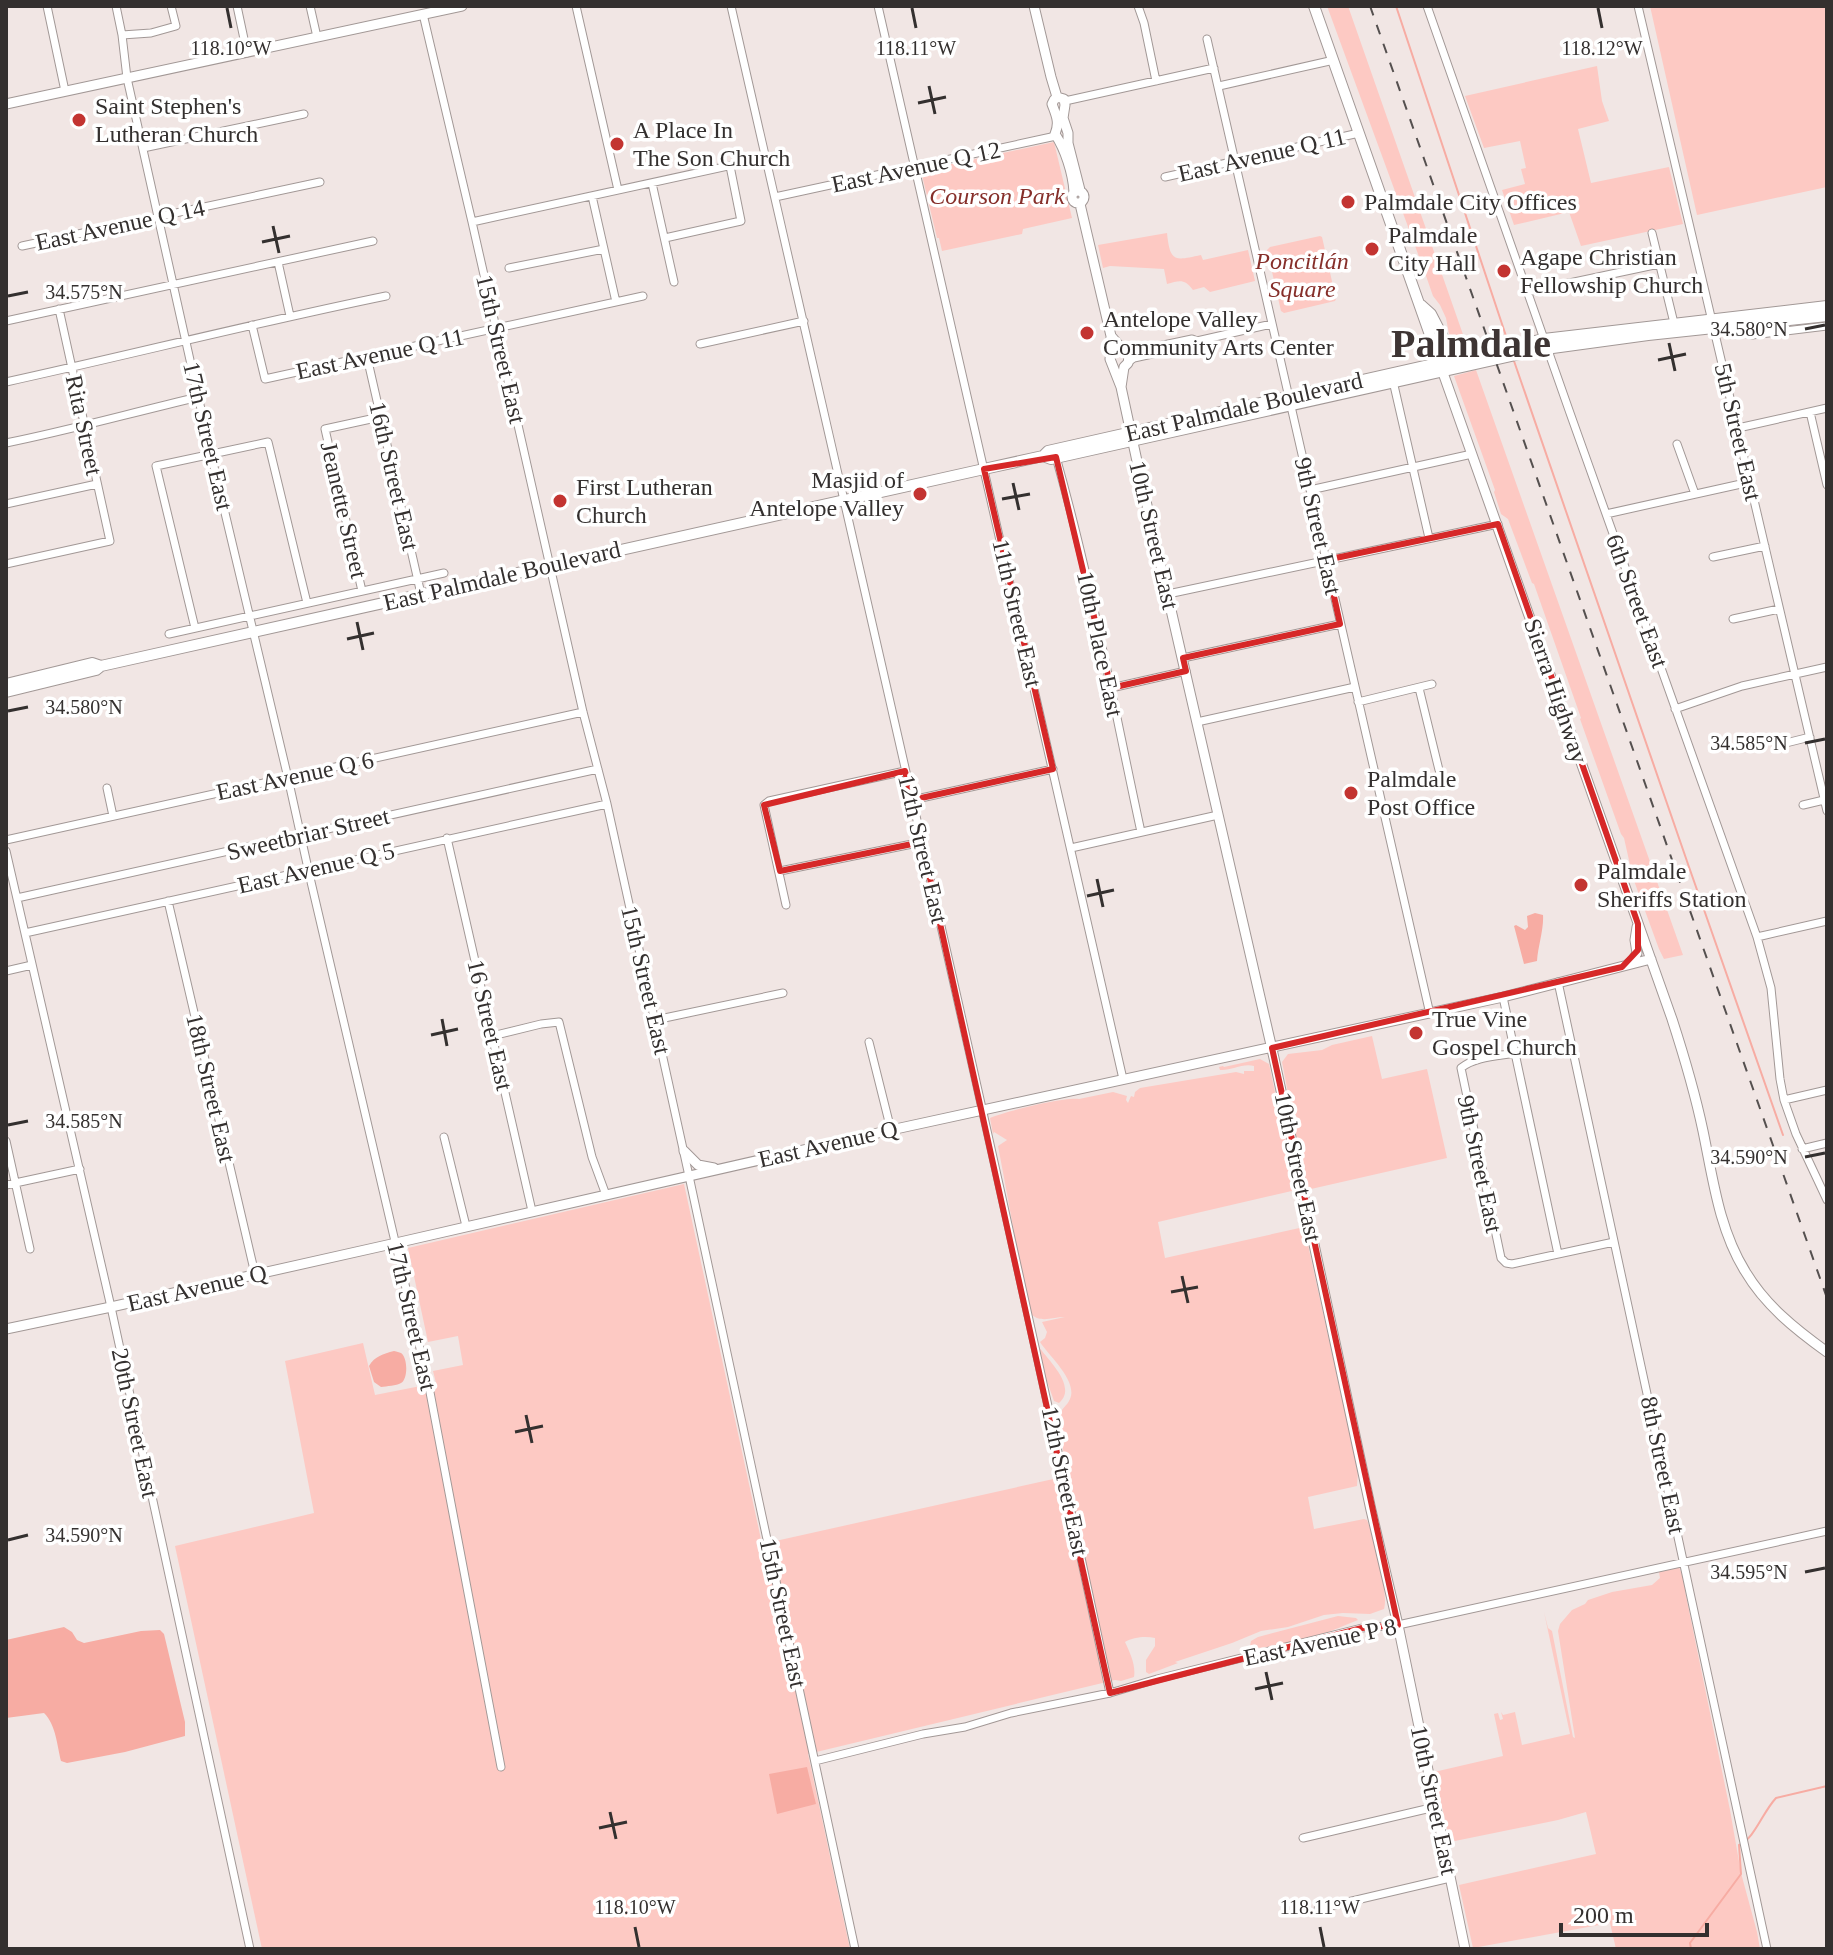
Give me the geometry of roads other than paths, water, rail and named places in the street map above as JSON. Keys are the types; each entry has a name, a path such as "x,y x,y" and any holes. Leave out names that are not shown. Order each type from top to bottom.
{"highway":[{"name":"Sierra Highway","path":"1314,6 1441,366"},
{"path":"1419,304 1431,314 1445,341 1452,347 1487,351"},
{"name":"East Palmdale Boulevard","path":"1290,401 1393,381 1487,351 1827,306"},
{"name":"East Palmdale Boulevard","path":"6,692 96,670 101,666 1043,456 1048,451 1290,401 1546,343 1674,323 1732,326 1827,316"},
{"name":"East Palmdale Boulevard","path":"1043,456 1051,459 1132,435"},
{"name":"East Palmdale Boulevard","path":"6,684 92,663 101,666"},
{"path":"43,682 71,672 77,666"}],"main road":[{"path":"6,104 462,6"},
{"path":"1034,6 1063,118 1062,134 1077,191 1074,201 1080,204 1111,336 1119,351 1129,357 1126,365 1118,368 1112,365 1110,359 1119,351"},
{"name":"10th Street East","path":"1112,365 1121,387 1272,1048 1465,1949"},
{"name":"10th Street East","path":"1121,387 1126,365"},
{"name":"Sierra Highway","path":"1441,366 1683,1054 1724,1227 1745,1272 1761,1294 1784,1319 1827,1352"},
{"path":"1622,967 1636,956 1638,924"},
{"name":"East Avenue Q","path":"6,1329 891,1130 1430,1014 1651,959"},
{"path":"684,1151 698,1165 717,1170"}],"street":[{"path":"47,6 65,91"},
{"name":"17th Street East","path":"116,6 127,78 211,454 429,1387 501,1767"},
{"path":"122,35 151,33 176,26 171,6"},
{"path":"237,6 247,53"},
{"path":"310,6 317,37"},
{"path":"576,6 618,190"},
{"name":"12th Street East","path":"731,6 983,1110 1110,1693"},
{"name":"11th Street East","path":"878,6 1123,1079"},
{"path":"1138,6 1156,81"},
{"name":"6th Street East","path":"1427,6 1757,937 1771,988 1784,1100 1802,1149 1827,1200"},
{"name":"5th Street East","path":"1638,6 1827,811"},
{"name":"15th Street East","path":"423,14 583,712 607,804 855,1949"},
{"name":"9th Street East","path":"1207,39 1430,1014"},
{"path":"1219,86 1334,60"},
{"path":"1060,104 1214,68"},
{"path":"143,148 304,114"},
{"name":"East Avenue Q 11","path":"1165,177 1359,133"},
{"name":"East Avenue Q 12","path":"775,197 1062,134"},
{"path":"472,222 765,158"},
{"path":"665,238 741,221 730,166"},
{"name":"East Avenue Q 14","path":"22,246 320,182"},
{"path":"652,183 674,282"},
{"path":"592,196 616,302"},
{"path":"1652,233 1674,323"},
{"path":"6,321 373,241"},
{"path":"509,268 604,249"},
{"path":"278,262 290,316"},
{"path":"1527,292 1659,264"},
{"path":"6,382 386,296"},
{"name":"East Avenue Q 11","path":"252,325 265,379 643,296"},
{"name":"Rita Street","path":"6,564 110,541 59,309"},
{"path":"700,344 804,321"},
{"path":"1126,365 1134,358 1272,324"},
{"path":"1732,326 1735,331 1752,335 1827,326"},
{"path":"1119,351 1135,351 1192,339 1197,341"},
{"name":"16th Street East","path":"367,357 421,594"},
{"path":"1393,381 1429,538"},
{"path":"6,443 85,427 113,417 199,397"},
{"path":"1738,428 1827,408"},
{"path":"1810,412 1827,485"},
{"name":"Jeanette Street","path":"362,591 325,429 380,417"},
{"path":"195,628 156,466 268,442 307,603"},
{"path":"1677,444 1695,494"},
{"path":"1310,490 1472,454"},
{"name":"10th Place East","path":"1056,457 1111,688 1141,832"},
{"path":"1606,514 1750,482"},
{"path":"6,504 97,484"},
{"path":"1168,594 1498,524"},
{"path":"1713,557 1765,546"},
{"name":"East Palmdale Boulevard","path":"169,634 444,573"},
{"path":"1733,619 1779,609"},
{"path":"1183,658 1340,624"},
{"path":"1675,709 1742,686 1827,667"},
{"path":"1111,688 1186,671"},
{"path":"1358,702 1432,684"},
{"path":"1197,722 1355,687"},
{"path":"1419,688 1439,770"},
{"name":"East Avenue Q 6","path":"6,840 583,712"},
{"path":"1782,744 1810,737"},
{"name":"Sweetbriar Street","path":"17,898 598,769"},
{"path":"912,800 1053,769"},
{"path":"786,905 764,805 769,801 905,771"},
{"path":"107,788 113,816"},
{"path":"1803,805 1824,800"},
{"name":"East Avenue Q 5","path":"25,933 307,867 607,804"},
{"path":"1071,848 1218,815"},
{"name":"16 Street East","path":"447,838 532,1211"},
{"path":"780,871 922,842"},
{"name":"20th Street East","path":"6,851 111,1307 250,1949"},
{"name":"18th Street East","path":"168,901 255,1274"},
{"path":"1757,937 1827,921"},
{"path":"6,971 32,965"},
{"name":"8th Street East","path":"1558,982 1767,1949"},
{"path":"655,1020 783,993"},
{"path":"1503,997 1558,1254 1614,1242"},
{"path":"492,1036 559,1022 592,1157 606,1195"},
{"path":"869,1042 891,1130"},
{"name":"9th Street East","path":"1515,1053 1465,1064 1461,1073 1501,1258 1512,1264 1558,1254"},
{"path":"1784,1100 1827,1090"},
{"path":"444,1137 466,1226"},
{"path":"6,1141 10,1184 30,1249"},
{"path":"1802,1149 1827,1143"},
{"path":"10,1184 80,1169"},
{"name":"East Avenue P 8","path":"815,1761 923,1734 965,1727 1011,1713 1110,1693 1362,1628 1398,1625 1827,1531"},
{"path":"1303,1838 1435,1807"},
{"path":"1318,1909 1450,1878"}],"waterway":[{"path":"1396,6 1507,339"},
{"path":"1514,361 1783,1135"},
{"path":"1691,1949 1690,1943 1741,1874 1739,1845 1750,1837 1776,1798 1827,1786"}],"railway":[{"path":"1370,6 1827,1298"}],"place":[{"name":"Saint Stephen's Lutheran Church","path":"79,120"},
{"name":"A Place In The Son Church","path":"617,144"},
{"name":"Palmdale City Offices","path":"1348,202"},
{"name":"Palmdale City Hall","path":"1372,249"},
{"name":"Agape Christian Fellowship Church","path":"1504,271"},
{"name":"Antelope Valley Community Arts Center","path":"1087,333"},
{"name":"Masjid of Antelope Valley","path":"920,494"},
{"name":"First Lutheran Church","path":"560,501"},
{"name":"Palmdale Post Office","path":"1351,793"},
{"name":"Palmdale Sheriffs Station","path":"1581,885"},
{"name":"True Vine Gospel Church","path":"1416,1033"}],"district":[{"name":"Palmdale","path":"1471,343"}],"park label":[{"name":"Courson Park","path":"997,196"},
{"name":"Poncitlán Square","path":"1302,275"}]}
